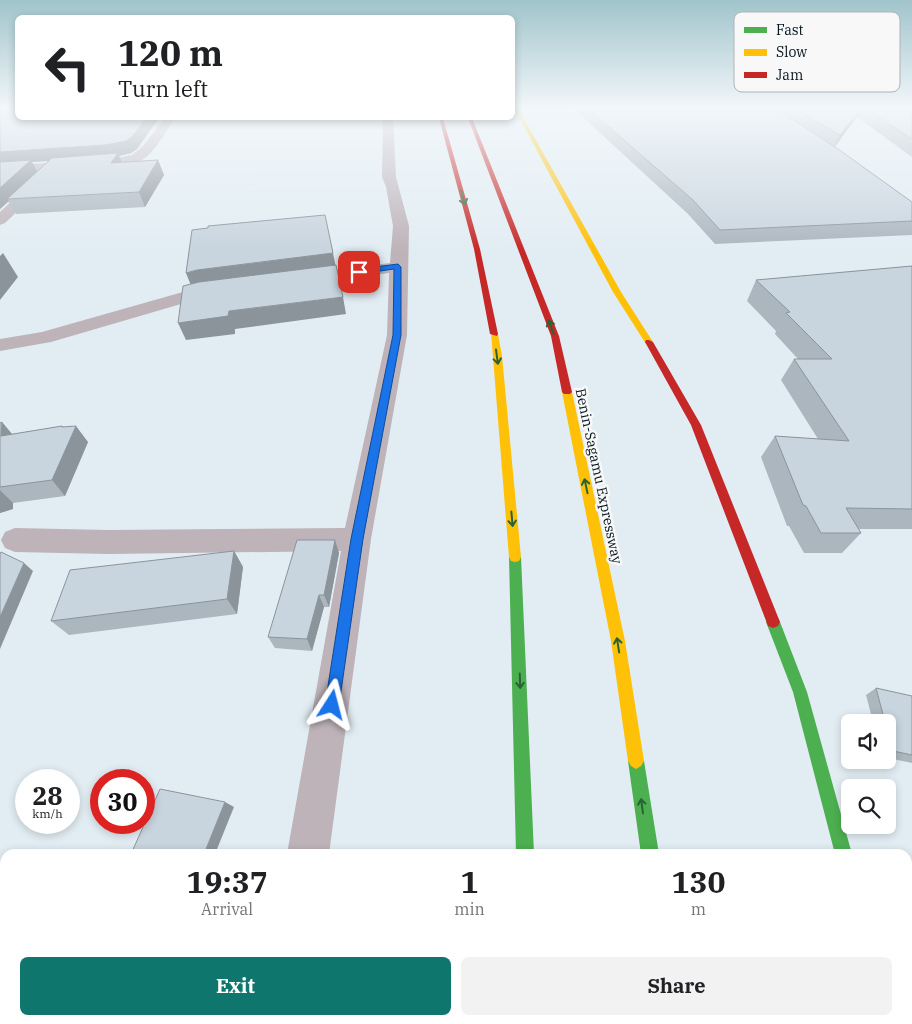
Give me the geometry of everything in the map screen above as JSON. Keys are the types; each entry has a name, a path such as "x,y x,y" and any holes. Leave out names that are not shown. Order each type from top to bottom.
{"main road":[{"path":"451,156 477,249 498,356 517,582 525,849"},
{"name":"Benin-Sagamu Expressway","path":"485,156 555,336 618,641 649,849"},
{"path":"542,156 617,292 638,324 696,425 800,692 843,849"}],"street":[{"path":"0,170 110,162 136,158 139,156"},
{"path":"309,849 357,539 397,335 401,226 393,187 388,177 388,156"},
{"path":"0,220 55,167"},
{"path":"281,282 398,267"},
{"path":"0,344 44,338 204,292 233,288"},
{"path":"15,540 109,542 357,539"}],"building":[{"path":"116,156 111,163 158,160 139,192 7,199 52,158"},
{"path":"642,156 847,156 912,202 912,221 720,230 693,200"},
{"path":"31,160 0,188 0,162"},
{"path":"325,215 333,253 186,273 192,230 208,228 208,226"},
{"path":"336,265 343,297 229,311 228,316 178,323 183,286 199,282"},
{"path":"912,266 912,509 846,508 861,533 821,533 806,506 803,505 775,436 849,441 794,359 832,359 786,313 790,312 756,280"},
{"path":"2,422 1,436 62,426 76,426 52,480 0,487 0,423"},
{"path":"297,540 335,540 324,595 319,595 307,639 268,637"},
{"path":"234,551 227,599 51,621 70,570"},
{"path":"1,552 24,563 0,617 0,554"},
{"path":"876,688 912,696 912,755 896,752 896,714 883,714"},
{"path":"160,789 225,802 206,849 133,849 140,834 155,834 155,800"}],"traffic: fast":[{"path":"515,557 525,849"},
{"path":"773,622 800,692 843,849"},
{"path":"636,761 649,849"}],"traffic: slow":[{"path":"542,156 617,292 649,342"},
{"path":"494,334 498,356 515,557"},
{"path":"567,392 618,641 636,761"}],"traffic: jam":[{"path":"451,156 477,249 494,334"},
{"path":"485,156 555,336 567,392"},
{"path":"649,342 696,425 773,622"}],"route":[{"path":"332,705 357,539 397,335 398,267 359,272"}]}
